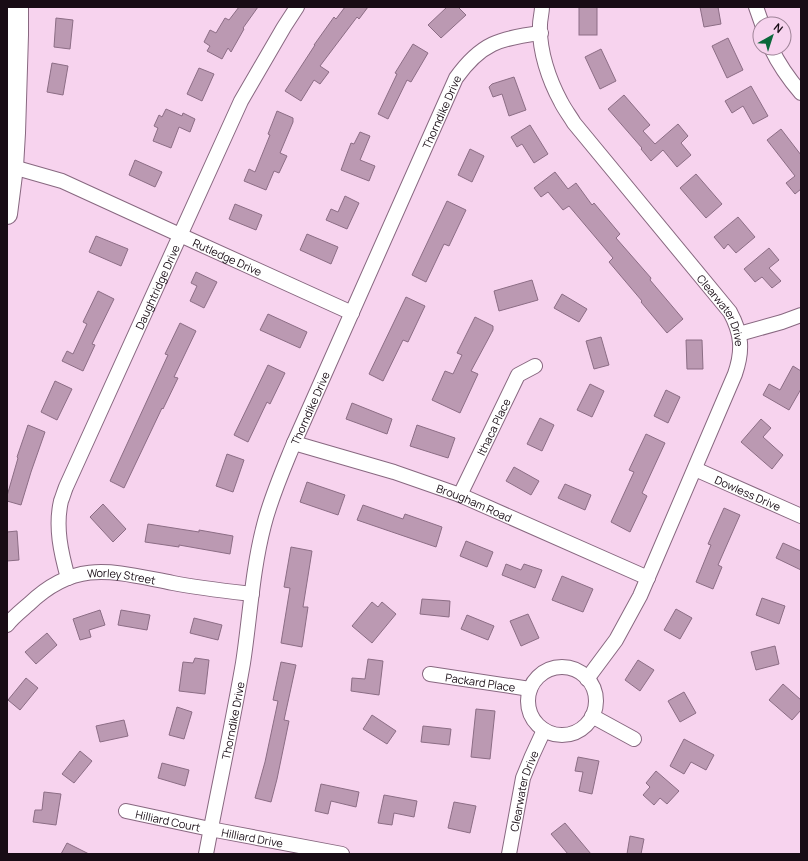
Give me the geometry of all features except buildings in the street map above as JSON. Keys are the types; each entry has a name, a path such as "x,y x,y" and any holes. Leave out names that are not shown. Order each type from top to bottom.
{"main road":[{"path":"7,214 13,167 18,7"}],"street":[{"name":"Daughtridge Drive","path":"68,578 61,550 59,534 61,502 66,487 241,102 284,26 297,7"},
{"name":"Clearwater Drive","path":"542,7 540,33 544,58 551,81 561,103 574,123 730,312 739,334 741,348 736,374 640,596 616,640 587,679"},
{"name":"Thorndike Drive","path":"206,854 243,662 260,540 274,492 310,406 456,78 469,61 490,45 505,39 540,33"},
{"path":"776,56 786,75 801,93"},
{"name":"Rutledge Drive","path":"13,167 62,182 352,313"},
{"path":"739,334 782,322 801,314"},
{"name":"Ithaca Place","path":"460,496 518,375 535,366"},
{"name":"Brougham Road","path":"294,443 394,472 460,496 648,578"},
{"name":"Dowless Drive","path":"695,469 801,516"},
{"name":"Worley Street","path":"7,625 41,593 54,584 68,578 90,572 122,573 176,583 252,594"},
{"path":"556,668 567,668 578,671 587,679 593,687 595,697 595,707 588,723 575,732 567,735 552,733 544,730 538,725 533,719 528,705 530,689 536,679 545,672 556,668"},
{"name":"Packard Place","path":"430,674 530,689"},
{"path":"592,716 634,739"},
{"name":"Clearwater Drive","path":"509,854 523,778 544,730"},
{"name":"Hilliard Court","path":"126,811 210,830"},
{"name":"Hilliard Drive","path":"210,830 342,854"}]}
